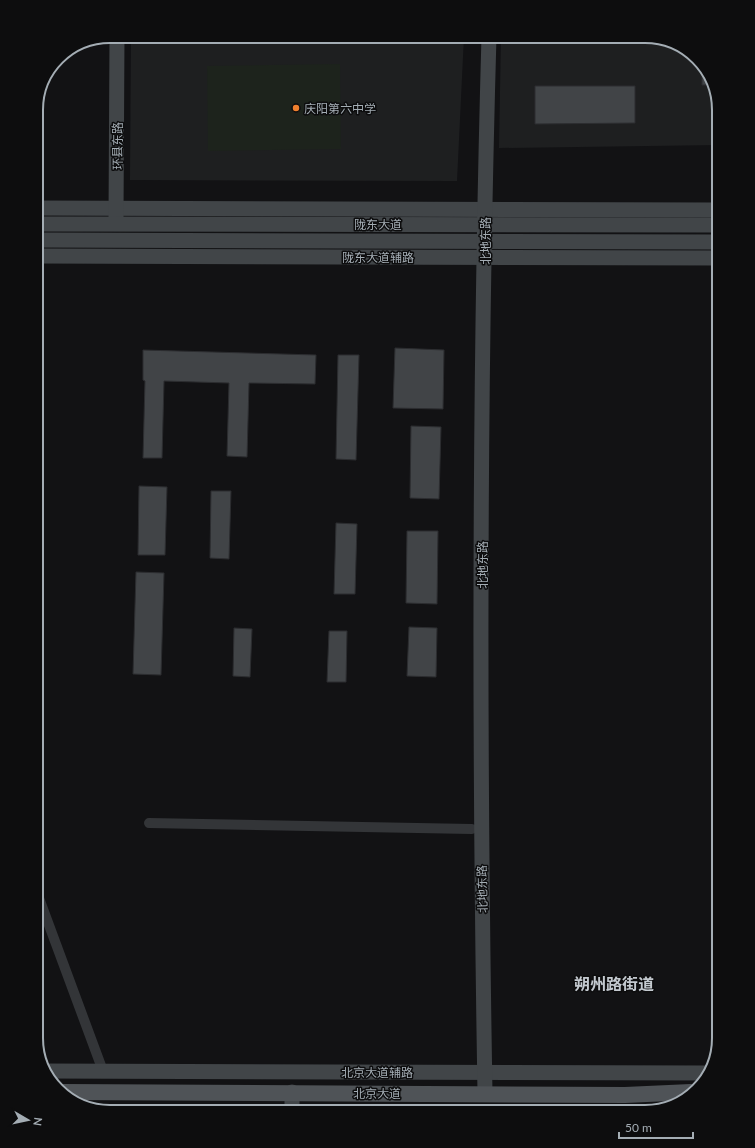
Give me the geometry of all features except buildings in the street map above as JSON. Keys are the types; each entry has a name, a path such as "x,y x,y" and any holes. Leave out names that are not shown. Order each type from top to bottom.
{"main road":[{"name":"北京大道","path":"70,1092 480,1093 625,1095 684,1092"}],"street":[{"name":"环县东路","path":"107,43 111,256"},
{"name":"环县东路","path":"111,208 117,43"},
{"name":"北地东路","path":"480,43 480,1093"},
{"name":"北地东路","path":"480,210 489,43"},
{"path":"43,208 712,210"},
{"name":"陇东大道","path":"43,224 712,225"},
{"name":"陇东大道","path":"43,240 712,242"},
{"name":"陇东大道辅路","path":"43,256 712,258"},
{"name":"北地东路","path":"480,257 472,829 480,1073"},
{"path":"149,823 472,829"},
{"path":"43,909 103,1071"},
{"name":"北京大道辅路","path":"52,1071 702,1073"},
{"path":"292,1092 292,1105"}],"shaded area":[{"name":"庆阳第六中学","path":"131,43 464,43 457,181 130,180"},
{"path":"501,43 658,44 679,52 686,57 703,76 710,93 712,110 712,145 499,148"},
{"path":"340,64 341,149 208,151 207,66"}],"place":[{"name":"庆阳第六中学","path":"296,108"}],"district":[{"name":"朔州路街道","path":"614,983"}]}
